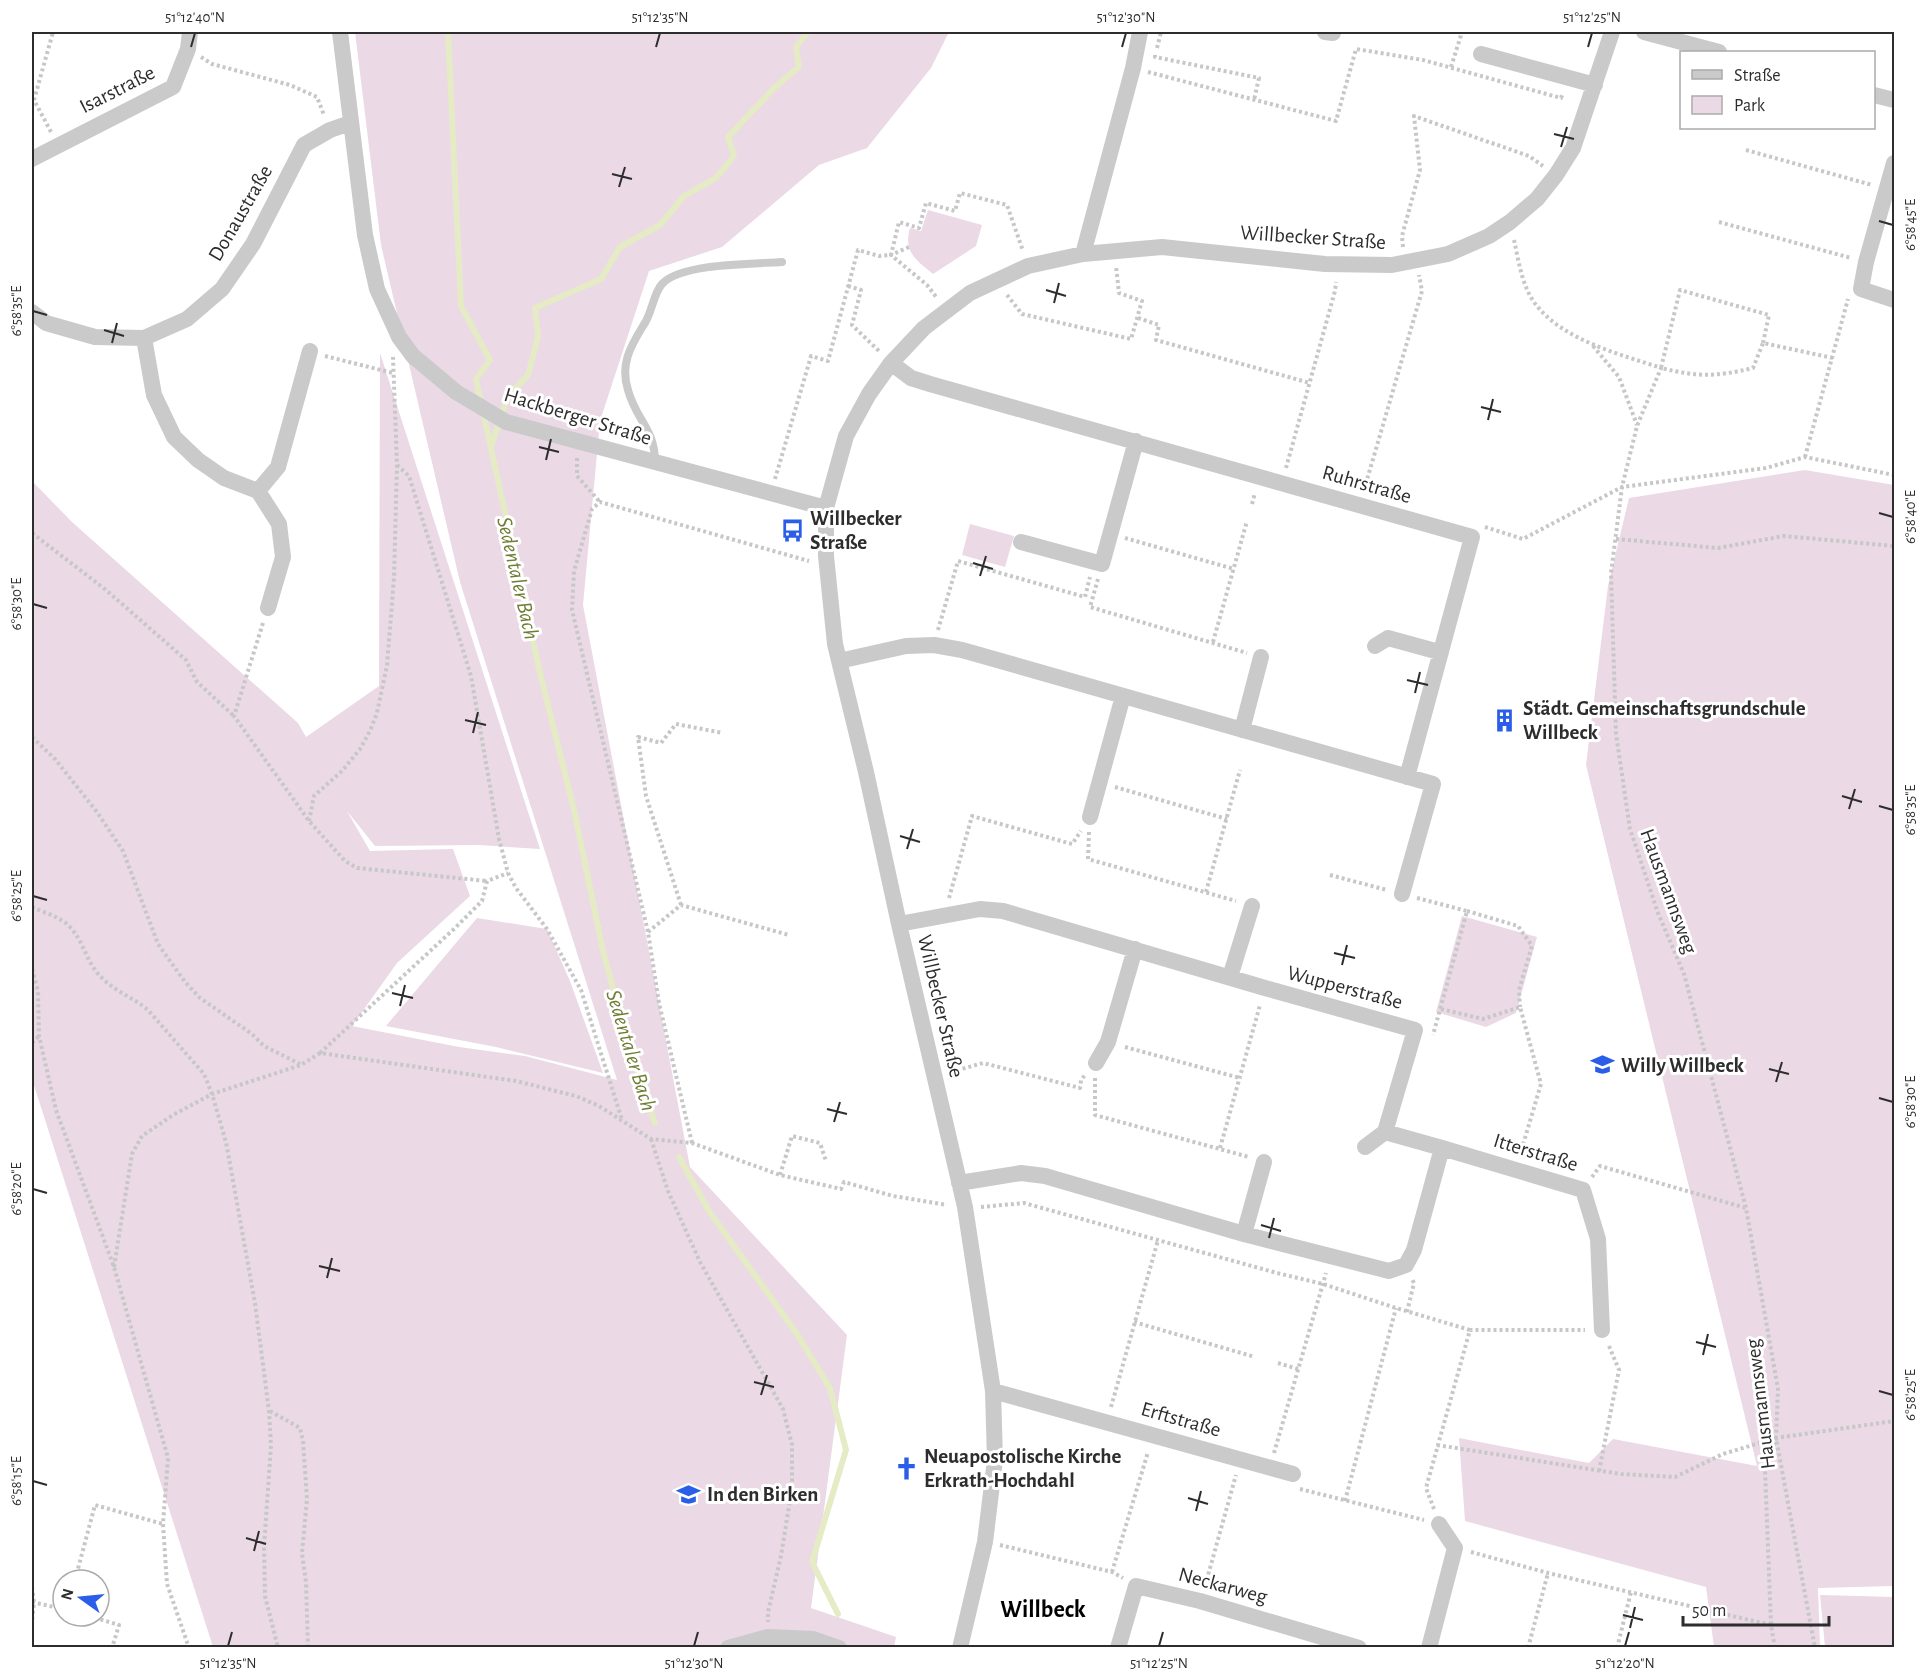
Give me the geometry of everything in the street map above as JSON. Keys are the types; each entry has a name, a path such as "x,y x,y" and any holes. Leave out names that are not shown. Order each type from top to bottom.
{"street":[{"name":"Isarstraße","path":"32,159 173,87 188,49 190,32"},
{"name":"Hackberger Straße","path":"340,32 365,235 377,289 399,337 413,356 456,392 506,422 826,508"},
{"path":"1083,254 1133,68 1140,32"},
{"name":"Willbecker Straße","path":"960,1647 985,1542 994,1460 993,1390 965,1207 835,644 827,566 826,508 846,436 868,394 891,363 924,328 970,293 1029,266 1083,254 1162,247 1337,265 1392,265 1448,255 1489,236 1537,200 1573,148 1611,32"},
{"path":"1644,32 1715,51"},
{"path":"1482,54 1595,85"},
{"path":"1875,94 1894,100"},
{"name":"Donaustraße","path":"32,312 46,323 95,337 144,338 187,319 222,289 253,244 304,145 330,130 350,123"},
{"path":"1894,163 1866,262 1861,289 1894,300"},
{"path":"144,338 154,395 174,437 198,460 224,478 258,491 279,524 283,557 268,608"},
{"path":"258,491 278,467 310,351"},
{"name":"Ruhrstraße","path":"891,363 911,378 1472,537"},
{"path":"1021,542 1098,563 1110,534 1136,441"},
{"path":"1407,777 1472,537"},
{"path":"1375,646 1388,638 1439,652"},
{"path":"839,661 906,646 934,645 962,650 1433,784 1402,894"},
{"path":"1242,730 1261,657"},
{"path":"1090,817 1124,696"},
{"path":"1230,977 1252,906"},
{"name":"Wupperstraße","path":"899,924 980,909 1002,911 1414,1030 1385,1132"},
{"path":"1096,1063 1108,1042 1135,949"},
{"path":"959,1183 1021,1173 1045,1176 1244,1234 1389,1271 1406,1265 1414,1250 1442,1148 1385,1132 1365,1147"},
{"name":"Itterstraße","path":"1442,1148 1583,1190 1598,1239 1602,1330"},
{"path":"1244,1234 1264,1162"},
{"name":"Erftstraße","path":"993,1390 1293,1474"},
{"path":"1430,1647 1455,1548 1439,1524"},
{"path":"1118,1647 1136,1586"},
{"name":"Neckarweg","path":"1136,1586 1200,1601 1359,1647"},
{"path":"728,1647 768,1637 813,1639 839,1647"}],"lane":[{"path":"655,463 652,437 627,389 625,368 626,356 646,321 661,285 671,277 705,267 782,262"}],"path":[{"path":"53,32 34,100 58,145"},
{"path":"1161,32 1155,57 1259,78 1254,100"},
{"path":"1451,67 1462,32"},
{"path":"188,49 212,64 290,85 317,97"},
{"path":"1133,68 1336,121 1356,49 1423,60 1561,98"},
{"path":"1360,505 1422,291 1402,236 1420,170 1414,116 1529,156 1556,175"},
{"path":"1746,150 1887,190"},
{"path":"891,255 899,222 919,228 926,203 955,211 960,193 1007,205 1029,266"},
{"path":"1510,222 1524,281 1536,306 1563,329 1593,346 1692,376 1726,374 1753,368 1763,342 1833,358"},
{"path":"1719,222 1866,262"},
{"path":"771,494 811,356 828,361 858,250 879,256 891,255 909,247"},
{"path":"996,280 1022,314 1131,339 1142,301 1119,293 1114,250"},
{"path":"891,255 927,285 947,311"},
{"path":"1282,483 1335,291 1337,265"},
{"path":"848,286 861,290 852,325 891,363"},
{"path":"1805,457 1849,298 1861,289"},
{"name":"Hausmannsweg","path":"1763,342 1769,315 1680,290 1661,368 1637,426 1622,487 1611,573 1616,734 1630,829 1658,914 1684,974 1746,1208 1778,1389 1776,1438 1815,1647"},
{"path":"1138,318 1160,325 1156,340 1310,383"},
{"path":"1593,346 1619,377 1637,426"},
{"path":"309,821 314,796 342,771 360,749 377,713 387,665 394,578 397,465 393,373 310,351"},
{"path":"569,439 577,476 600,502 827,566"},
{"path":"1472,537 1484,526 1523,539 1622,487 1766,468 1805,457 1894,475"},
{"path":"397,465 409,476 471,676 499,838 508,873 516,888 547,929 581,990 622,1121"},
{"path":"600,502 592,509 574,571 572,610 648,932 659,1003 692,1143"},
{"path":"1213,642 1247,521"},
{"path":"32,532 106,590 186,660 197,682 234,716 309,821 345,861 357,868 487,881 508,873"},
{"path":"1110,534 1234,568"},
{"path":"1616,539 1718,548 1784,536 1894,546"},
{"path":"934,645 958,561 1085,597 1098,563"},
{"path":"1098,563 1090,608 1261,657"},
{"path":"234,716 268,608"},
{"path":"681,905 646,796 638,737 661,743 676,724 723,733"},
{"path":"32,737 55,759 97,812 123,851 158,944 186,982 200,998 252,1034 264,1046 301,1065"},
{"path":"1206,892 1240,770"},
{"path":"1100,783 1227,819"},
{"path":"945,914 972,816 1072,844 1090,817"},
{"path":"1090,817 1088,859 1252,906"},
{"path":"1330,875 1518,926 1532,946 1519,990 1520,1007 1541,1084 1516,1170"},
{"path":"114,1267 132,1154 142,1136 173,1115 212,1094 301,1065 320,1053 482,901 487,881"},
{"path":"648,932 681,905"},
{"path":"681,905 789,935"},
{"path":"32,907 70,926 87,960 101,977 148,1010 204,1074 212,1094 226,1142 255,1303 269,1411 271,1445 264,1547 265,1596 278,1647"},
{"path":"1414,1030 1434,1035 1467,911"},
{"path":"32,969 38,991 39,1036 56,1110 114,1267 168,1458 163,1524 167,1584 189,1647"},
{"path":"1220,1148 1265,988"},
{"path":"1441,1009 1483,1019 1520,1007"},
{"path":"32,1043 39,1036"},
{"path":"1108,1042 1240,1078"},
{"path":"320,1053 516,1081 576,1096 599,1106 651,1139 692,1143 780,1175 841,1189 844,1182 936,1205 965,1207 1024,1203 1323,1284 1470,1330 1602,1330 1619,1370 1599,1471"},
{"path":"935,1077 982,1063 1080,1088 1081,1080 1096,1063"},
{"path":"1096,1063 1095,1115 1264,1162"},
{"path":"780,1175 792,1137 819,1143 826,1161"},
{"path":"651,1139 668,1191 700,1262 783,1409 792,1444 792,1488 781,1556 768,1612 768,1637"},
{"path":"1583,1190 1600,1166 1746,1208"},
{"path":"1107,1422 1158,1240"},
{"path":"1270,1468 1331,1258"},
{"path":"1406,1265 1414,1283 1407,1312"},
{"path":"1345,1501 1396,1308"},
{"path":"1134,1322 1255,1357"},
{"path":"1439,1524 1426,1488 1470,1330"},
{"path":"1278,1363 1298,1369"},
{"path":"269,1411 300,1428 303,1441 307,1499 302,1553 306,1582 308,1647"},
{"path":"1437,1445 1621,1474 1675,1477 1723,1454 1776,1438 1894,1421"},
{"path":"1112,1572 1153,1435"},
{"path":"1775,1647 1771,1625 1765,1469 1776,1438"},
{"path":"1200,1601 1240,1459"},
{"path":"1293,1474 1293,1487 1439,1524"},
{"path":"78,1568 95,1505 163,1524"},
{"path":"985,1542 1112,1572 1136,1586"},
{"path":"1455,1548 1548,1573 1771,1625"},
{"path":"1528,1647 1548,1573"},
{"path":"32,1587 32,1622"},
{"path":"1617,1647 1631,1592"},
{"path":"33,1602 51,1606"},
{"path":"111,1623 119,1625 112,1647"}],"green space":[{"path":"355,32 949,32 931,68 867,148 819,165 722,247 649,271 600,421 583,605 690,1167 847,1335 811,1608 896,1637 894,1647 213,1647 32,1079 32,481 72,522 298,723 306,737 379,686 380,353 540,849 479,845 375,846 347,811 370,851 453,849 470,896 397,963 352,1026 459,1047 525,1056 617,1080 460,582 381,245"},
{"path":"928,210 982,225 976,246 933,274 916,260 908,243 910,228 921,231"},
{"path":"1805,470 1894,485 1894,1586 1818,1588 1820,1647 1714,1647 1706,1587 1465,1521 1459,1438 1589,1463 1613,1439 1757,1466 1586,765 1608,586 1629,498"},
{"path":"970,524 1014,536 1005,567 962,555"},
{"path":"1462,916 1537,937 1516,1013 1486,1027 1436,1012"},
{"path":"477,918 547,929 570,981 603,1073 496,1047 386,1026"},
{"path":"1820,1595 1894,1597 1894,1647 1825,1647"}],"waterway":[{"name":"Sedentaler Bach","path":"448,32 461,306 490,360 476,379 481,403"},
{"path":"491,446 508,396 528,375 538,337 535,308 601,279 620,247 660,225 684,196 716,178 734,156 728,137 774,88 799,67 796,47 808,32"},
{"name":"Sedentaler Bach","path":"483,412 540,673 574,810 603,951 632,1058 655,1123"},
{"name":"Sedentaler Bach","path":"679,1157 709,1211 797,1334 830,1388 846,1450 812,1562 838,1614"}],"place":[{"name":"Willbecker Straße","path":"792,530"},
{"name":"Städt. Gemeinschaftsgrundschule Willbeck","path":"1505,720"},
{"name":"Willy Willbeck","path":"1603,1065"},
{"name":"Neuapostolische Kirche Erkrath-Hochdahl","path":"906,1468"},
{"name":"In den Birken","path":"689,1494"}],"district":[{"name":"Willbeck","path":"1043,1609"}]}
